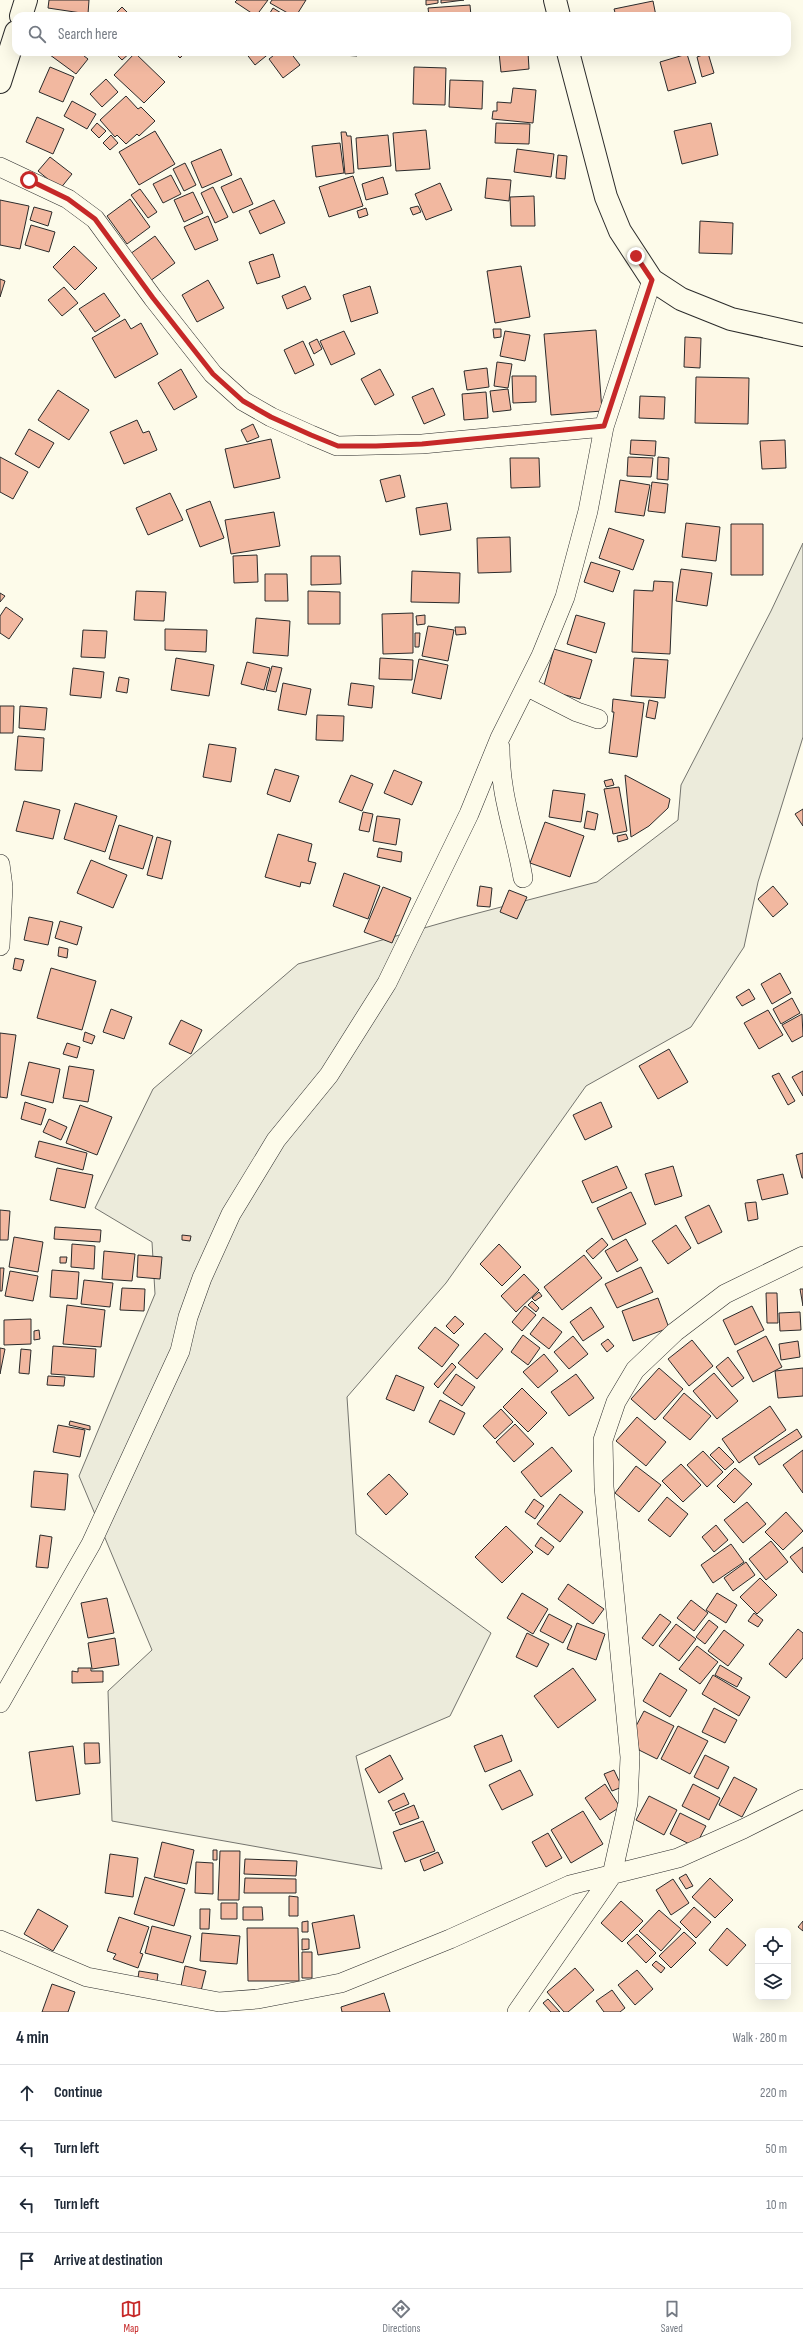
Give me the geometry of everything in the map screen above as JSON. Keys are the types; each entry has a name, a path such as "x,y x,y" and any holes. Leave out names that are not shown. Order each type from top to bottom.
{"main road":[{"path":"22,12 26,0"},
{"path":"555,0 558,12"},
{"path":"0,82 12,44"},
{"path":"569,56 606,197 620,231 652,280 681,299 731,319 803,335"}],"street":[{"path":"0,167 68,199 95,219 153,298 213,374 243,401 271,417 311,435 338,446 376,446 422,444 604,426"},
{"path":"0,1703 91,1544 150,1412 180,1351 188,1317 202,1278 231,1214 276,1140 329,1075 387,983 469,814 500,738 541,656 565,597 574,569 588,511 604,426 652,280"},
{"path":"526,686 577,712 598,719"},
{"path":"500,738 501,781 523,878"},
{"path":"0,864 3,887 0,946"},
{"path":"517,2012 612,1875 628,1803 630,1757 605,1495 603,1440 616,1402 635,1370 675,1332 725,1294 803,1256"},
{"path":"0,1940 87,1977 219,2002 258,1999 341,1983 450,1939 570,1885 678,1858 743,1829 803,1799"}],"shaded area":[{"path":"803,543 803,737 758,882 744,947 691,1027 586,1086 446,1283 347,1397 356,1534 491,1633 450,1716 356,1756 382,1869 112,1821 108,1691 152,1650 79,1476 155,1294 152,1242 95,1208 153,1089 298,964 459,918 597,882 678,820 681,785 771,611"}],"building":[{"path":"49,0 89,0 88,12 75,12 48,8"},
{"path":"237,0 268,0 259,12 250,12 235,2"},
{"path":"272,0 306,0 298,12 286,12 270,3"},
{"path":"426,0 438,0 438,3 426,5"},
{"path":"441,0 464,0 441,3"},
{"path":"653,1 655,12 615,12 614,9"},
{"path":"470,5 471,12 428,12 428,8"},
{"path":"122,7 127,12 117,12"},
{"path":"273,8 280,12 270,12"},
{"path":"51,56 84,56 88,59 76,74"},
{"path":"118,56 126,56 122,60"},
{"path":"132,56 138,56 165,82 144,103 114,75"},
{"path":"248,56 266,56 255,65"},
{"path":"273,56 293,56 300,65 283,78 269,59"},
{"path":"499,56 528,56 529,69 501,72"},
{"path":"680,56 688,56 696,83 668,91 660,62"},
{"path":"709,56 714,73 702,77 697,57"},
{"path":"50,67 74,77 63,102 39,92"},
{"path":"414,67 446,68 445,105 413,104"},
{"path":"106,79 118,92 102,107 90,94"},
{"path":"450,80 483,81 482,109 449,107"},
{"path":"513,88 536,90 533,123 492,119 493,111 497,111 497,102 511,103"},
{"path":"126,96 138,109 141,107 155,121 139,136 137,134 126,144 117,135 115,137 100,120"},
{"path":"72,101 96,114 87,129 64,116"},
{"path":"37,117 64,129 53,154 26,142"},
{"path":"97,123 106,131 99,138 91,130"},
{"path":"496,123 530,124 529,144 495,143"},
{"path":"711,123 718,155 682,164 674,131"},
{"path":"426,130 430,169 396,171 393,133"},
{"path":"155,131 175,164 139,185 119,152"},
{"path":"341,132 346,132 347,136 351,136 354,173 345,174"},
{"path":"111,135 118,143 110,150 103,143"},
{"path":"388,135 391,166 358,169 356,138"},
{"path":"340,143 344,173 316,177 312,146"},
{"path":"221,149 232,175 202,188 191,162"},
{"path":"517,149 554,154 551,177 514,172"},
{"path":"558,155 567,156 565,179 556,178"},
{"path":"50,157 72,174 60,189 38,171"},
{"path":"185,163 196,185 184,191 173,169"},
{"path":"171,175 181,194 163,203 153,184"},
{"path":"353,176 363,206 329,217 319,187"},
{"path":"383,177 388,194 366,200 362,184"},
{"path":"241,178 253,204 233,213 221,187"},
{"path":"487,178 511,180 509,201 485,198"},
{"path":"440,183 452,210 426,220 415,194"},
{"path":"213,187 228,217 215,223 201,193"},
{"path":"140,189 157,212 148,218 131,195"},
{"path":"193,192 203,213 184,222 174,200"},
{"path":"534,196 535,226 511,226 510,197"},
{"path":"130,199 150,227 127,244 107,216"},
{"path":"0,200 29,206 20,249 0,245"},
{"path":"274,200 285,223 260,234 249,211"},
{"path":"418,206 421,212 413,215 410,208"},
{"path":"34,207 52,212 48,226 30,220"},
{"path":"366,208 368,215 359,218 357,211"},
{"path":"208,216 218,240 195,250 184,227"},
{"path":"700,221 733,223 732,254 699,253"},
{"path":"31,225 55,232 49,252 25,245"},
{"path":"155,236 175,263 150,281 130,254"},
{"path":"74,246 97,268 75,290 53,267"},
{"path":"273,254 280,277 257,284 249,262"},
{"path":"521,266 530,317 495,323 487,271"},
{"path":"0,279 5,281 0,297"},
{"path":"208,280 224,308 197,322 182,295"},
{"path":"305,286 311,299 287,309 282,296"},
{"path":"370,286 378,313 351,322 343,295"},
{"path":"64,287 78,303 62,316 48,300"},
{"path":"104,293 120,316 95,332 79,309"},
{"path":"125,319 131,329 141,323 158,354 115,378 92,338"},
{"path":"493,329 501,329 501,337 494,338"},
{"path":"596,330 602,411 551,415 544,334"},
{"path":"344,331 355,354 331,365 320,341"},
{"path":"505,331 530,335 525,361 500,356"},
{"path":"685,337 701,338 700,368 684,367"},
{"path":"317,339 322,349 314,354 309,343"},
{"path":"303,341 314,365 295,374 284,350"},
{"path":"497,362 512,364 508,388 494,386"},
{"path":"487,368 489,387 467,390 464,371"},
{"path":"181,369 197,397 174,410 158,383"},
{"path":"380,369 394,395 375,405 361,379"},
{"path":"512,376 536,376 536,402 513,403"},
{"path":"696,377 749,378 748,424 695,423"},
{"path":"433,388 445,415 424,424 412,397"},
{"path":"508,389 511,410 493,412 490,391"},
{"path":"58,390 89,410 69,440 38,420"},
{"path":"486,392 488,418 464,420 462,394"},
{"path":"640,396 665,397 664,419 639,418"},
{"path":"137,420 143,433 149,431 157,450 124,464 110,432"},
{"path":"253,424 259,437 247,442 241,430"},
{"path":"29,429 54,443 39,468 15,454"},
{"path":"271,439 280,478 234,488 225,449"},
{"path":"631,440 656,441 655,456 630,454"},
{"path":"785,440 786,468 762,469 760,441"},
{"path":"0,457 28,472 13,499 0,492"},
{"path":"628,457 653,458 651,477 627,476"},
{"path":"658,457 669,458 668,480 657,479"},
{"path":"510,458 539,458 540,487 511,488"},
{"path":"400,475 405,497 386,502 380,480"},
{"path":"620,480 650,485 644,516 615,512"},
{"path":"652,482 668,484 665,513 648,511"},
{"path":"170,493 183,520 148,535 136,508"},
{"path":"210,501 224,538 200,547 186,510"},
{"path":"447,503 451,530 420,535 416,508"},
{"path":"274,512 280,546 231,554 225,520"},
{"path":"686,523 720,527 716,561 682,557"},
{"path":"731,524 763,524 763,575 731,575"},
{"path":"609,528 644,540 633,570 599,558"},
{"path":"510,537 511,572 478,573 477,538"},
{"path":"257,555 258,582 234,583 233,556"},
{"path":"311,556 340,556 341,584 311,585"},
{"path":"591,562 620,571 613,592 584,582"},
{"path":"681,569 712,573 707,606 676,601"},
{"path":"412,571 460,573 459,603 411,602"},
{"path":"265,574 287,574 288,601 265,601"},
{"path":"654,581 673,582 670,654 632,652 634,590 653,591"},
{"path":"136,591 166,592 164,621 134,620"},
{"path":"308,591 340,592 340,624 308,624"},
{"path":"0,593 5,596 0,602"},
{"path":"6,607 23,619 9,639 0,633 0,616"},
{"path":"413,613 413,653 383,654 382,614"},
{"path":"425,615 425,624 417,625 416,616"},
{"path":"576,615 605,623 596,653 567,644"},
{"path":"256,618 290,621 288,656 253,653"},
{"path":"428,626 454,630 448,661 422,656"},
{"path":"455,627 465,627 466,634 456,635"},
{"path":"165,629 207,630 206,652 165,650"},
{"path":"83,630 107,631 105,658 81,657"},
{"path":"415,633 420,633 419,647 415,647"},
{"path":"554,649 592,660 580,699 543,689"},
{"path":"176,658 214,665 209,696 171,690"},
{"path":"380,658 413,660 412,680 379,679"},
{"path":"634,658 668,660 665,698 631,696"},
{"path":"419,659 448,665 441,699 412,693"},
{"path":"247,662 270,668 264,690 241,684"},
{"path":"272,666 282,668 276,692 266,690"},
{"path":"73,668 104,672 101,698 70,695"},
{"path":"119,677 129,679 127,693 116,691"},
{"path":"283,683 311,689 306,715 278,710"},
{"path":"351,683 374,686 372,708 348,705"},
{"path":"613,699 644,703 637,757 609,753 614,712 612,712"},
{"path":"649,700 658,702 655,719 646,717"},
{"path":"0,706 14,706 13,733 0,733"},
{"path":"20,706 47,708 45,730 19,728"},
{"path":"317,715 344,716 343,741 316,740"},
{"path":"18,736 44,738 42,771 15,770"},
{"path":"209,744 236,748 231,782 203,777"},
{"path":"275,769 299,776 290,802 267,794"},
{"path":"394,770 422,782 412,805 384,793"},
{"path":"351,775 373,784 362,811 339,802"},
{"path":"625,775 670,799 668,808 649,826 631,837"},
{"path":"612,779 614,785 606,787 604,781"},
{"path":"619,787 627,831 613,834 604,789"},
{"path":"553,790 585,794 581,822 549,817"},
{"path":"24,801 60,810 53,839 16,831"},
{"path":"75,803 117,816 105,852 64,839"},
{"path":"803,809 803,826 795,814"},
{"path":"587,811 598,814 595,830 584,828"},
{"path":"363,812 373,814 369,832 359,830"},
{"path":"377,816 400,819 396,845 373,841"},
{"path":"545,822 584,836 570,877 530,863"},
{"path":"119,825 153,836 143,869 109,859"},
{"path":"278,834 312,844 308,861 316,863 310,884 301,882 300,887 265,877"},
{"path":"626,834 628,839 618,842 617,836"},
{"path":"157,837 171,841 162,879 147,875"},
{"path":"379,848 402,852 401,862 377,857"},
{"path":"91,860 127,875 113,908 77,893"},
{"path":"344,873 380,886 368,919 333,906"},
{"path":"480,886 492,888 490,907 477,906"},
{"path":"773,886 788,904 773,917 758,899"},
{"path":"383,887 411,898 392,943 364,932"},
{"path":"509,890 527,897 517,919 500,912"},
{"path":"29,917 53,922 48,945 24,940"},
{"path":"60,921 82,927 77,945 55,938"},
{"path":"59,947 68,949 67,958 58,956"},
{"path":"15,958 24,960 21,971 13,969"},
{"path":"51,968 96,981 82,1030 37,1018"},
{"path":"780,973 791,993 772,1004 761,984"},
{"path":"749,989 755,999 742,1006 736,997"},
{"path":"792,998 800,1013 781,1024 773,1009"},
{"path":"111,1009 132,1017 124,1039 103,1032"},
{"path":"768,1010 783,1035 759,1049 744,1023"},
{"path":"802,1014 803,1036 792,1042 782,1025"},
{"path":"181,1020 202,1030 191,1054 169,1044"},
{"path":"85,1032 95,1036 92,1044 83,1041"},
{"path":"0,1033 16,1035 7,1098 0,1097"},
{"path":"67,1043 80,1047 77,1058 63,1054"},
{"path":"669,1049 688,1082 658,1099 639,1066"},
{"path":"29,1062 60,1069 53,1103 21,1095"},
{"path":"69,1066 94,1070 88,1102 63,1098"},
{"path":"803,1071 803,1096 792,1077"},
{"path":"779,1073 795,1101 788,1105 772,1076"},
{"path":"25,1102 46,1109 41,1125 21,1119"},
{"path":"601,1102 612,1127 585,1140 573,1115"},
{"path":"80,1105 112,1117 97,1155 66,1143"},
{"path":"49,1119 67,1127 61,1140 43,1132"},
{"path":"39,1141 87,1153 83,1170 35,1157"},
{"path":"803,1153 803,1178 802,1178 796,1155"},
{"path":"617,1166 627,1188 592,1203 582,1181"},
{"path":"673,1166 682,1196 655,1205 645,1174"},
{"path":"57,1168 93,1175 85,1208 50,1200"},
{"path":"783,1174 788,1194 762,1200 757,1180"},
{"path":"631,1192 646,1224 613,1240 597,1208"},
{"path":"756,1202 758,1219 748,1221 745,1203"},
{"path":"709,1205 722,1232 698,1244 685,1217"},
{"path":"0,1210 10,1211 8,1240 0,1240"},
{"path":"676,1225 691,1248 668,1264 652,1241"},
{"path":"55,1227 101,1230 100,1242 54,1239"},
{"path":"182,1235 191,1236 190,1241 182,1240"},
{"path":"14,1237 43,1242 38,1272 9,1267"},
{"path":"602,1238 608,1245 593,1259 586,1251"},
{"path":"626,1239 638,1260 617,1272 605,1251"},
{"path":"72,1244 95,1246 94,1269 71,1267"},
{"path":"499,1244 521,1267 502,1286 480,1264"},
{"path":"104,1251 135,1254 132,1281 102,1279"},
{"path":"138,1255 162,1257 160,1279 137,1277"},
{"path":"584,1255 602,1278 562,1310 544,1287"},
{"path":"60,1257 67,1257 66,1263 60,1263"},
{"path":"641,1267 653,1292 617,1308 605,1284"},
{"path":"0,1268 4,1268 2,1291 0,1291"},
{"path":"52,1270 79,1272 77,1299 50,1297"},
{"path":"10,1271 38,1276 33,1301 5,1296"},
{"path":"524,1274 539,1290 516,1312 501,1296"},
{"path":"84,1280 113,1283 110,1307 81,1304"},
{"path":"122,1288 145,1289 144,1311 120,1310"},
{"path":"800,1289 803,1289 803,1306"},
{"path":"539,1292 542,1296 535,1301 532,1298"},
{"path":"766,1293 777,1293 778,1323 767,1323"},
{"path":"658,1298 669,1328 633,1341 622,1311"},
{"path":"532,1301 539,1308 536,1312 528,1305"},
{"path":"67,1305 105,1310 101,1347 63,1344"},
{"path":"525,1306 536,1315 522,1331 512,1322"},
{"path":"752,1306 764,1330 735,1345 723,1320"},
{"path":"591,1307 604,1327 583,1341 570,1322"},
{"path":"800,1312 801,1330 780,1331 779,1313"},
{"path":"455,1316 464,1324 454,1334 446,1326"},
{"path":"543,1317 562,1332 549,1349 530,1334"},
{"path":"31,1319 31,1344 4,1345 4,1320"},
{"path":"435,1327 459,1345 442,1367 418,1348"},
{"path":"39,1330 40,1339 34,1340 34,1331"},
{"path":"485,1333 503,1349 477,1379 458,1363"},
{"path":"523,1335 540,1348 528,1365 511,1352"},
{"path":"573,1336 588,1354 569,1369 554,1352"},
{"path":"766,1336 782,1367 753,1382 737,1351"},
{"path":"608,1339 614,1346 607,1352 601,1344"},
{"path":"692,1340 713,1366 689,1386 668,1359"},
{"path":"798,1341 800,1357 781,1360 779,1344"},
{"path":"53,1346 96,1349 94,1377 51,1374"},
{"path":"0,1348 5,1349 0,1374"},
{"path":"21,1349 31,1350 29,1374 19,1373"},
{"path":"544,1354 558,1371 538,1388 523,1372"},
{"path":"728,1357 744,1378 732,1387 716,1367"},
{"path":"452,1363 456,1367 438,1388 434,1384"},
{"path":"659,1368 683,1389 655,1420 631,1399"},
{"path":"803,1368 803,1396 778,1398 775,1371"},
{"path":"714,1373 738,1401 717,1419 693,1391"},
{"path":"456,1374 475,1387 462,1406 443,1393"},
{"path":"576,1374 594,1398 569,1416 551,1392"},
{"path":"396,1375 424,1387 414,1411 386,1399"},
{"path":"48,1376 65,1377 64,1386 47,1385"},
{"path":"522,1388 547,1413 528,1432 503,1407"},
{"path":"684,1393 711,1416 690,1440 663,1418"},
{"path":"440,1400 465,1413 454,1435 429,1422"},
{"path":"770,1406 786,1430 739,1463 722,1439"},
{"path":"501,1409 513,1422 495,1439 483,1426"},
{"path":"637,1417 666,1442 646,1466 616,1441"},
{"path":"70,1421 90,1426 90,1430 69,1425"},
{"path":"515,1424 534,1444 514,1462 496,1442"},
{"path":"58,1425 85,1430 80,1457 53,1452"},
{"path":"797,1429 802,1437 759,1465 754,1457"},
{"path":"552,1447 572,1471 541,1497 521,1472"},
{"path":"719,1447 734,1462 725,1470 710,1455"},
{"path":"803,1450 803,1493 783,1465"},
{"path":"703,1451 723,1472 707,1487 687,1465"},
{"path":"681,1464 701,1485 683,1502 662,1481"},
{"path":"636,1466 661,1485 639,1512 615,1493"},
{"path":"735,1468 752,1484 734,1503 717,1486"},
{"path":"34,1471 68,1474 65,1510 31,1507"},
{"path":"389,1474 408,1494 386,1515 367,1494"},
{"path":"560,1494 583,1512 560,1542 537,1524"},
{"path":"667,1497 688,1514 670,1537 648,1520"},
{"path":"534,1499 544,1506 535,1519 525,1512"},
{"path":"747,1502 766,1524 743,1543 724,1520"},
{"path":"786,1512 803,1531 783,1550 765,1532"},
{"path":"716,1525 728,1540 714,1552 702,1537"},
{"path":"506,1526 533,1552 502,1583 475,1557"},
{"path":"40,1535 52,1537 48,1568 36,1567"},
{"path":"541,1537 554,1547 548,1555 535,1546"},
{"path":"771,1541 788,1562 766,1580 749,1559"},
{"path":"731,1544 744,1562 713,1583 701,1565"},
{"path":"803,1547 803,1573 790,1557"},
{"path":"746,1562 755,1575 733,1591 724,1578"},
{"path":"760,1578 777,1595 757,1614 740,1597"},
{"path":"568,1584 604,1609 593,1624 558,1599"},
{"path":"522,1593 548,1609 533,1634 507,1618"},
{"path":"717,1593 737,1605 726,1623 706,1610"},
{"path":"107,1598 114,1633 88,1638 81,1603"},
{"path":"691,1600 708,1613 694,1631 677,1618"},
{"path":"754,1613 763,1620 758,1627 748,1621"},
{"path":"549,1614 572,1626 563,1643 540,1631"},
{"path":"660,1614 671,1622 653,1646 642,1638"},
{"path":"709,1620 718,1627 705,1644 696,1637"},
{"path":"577,1623 605,1634 596,1660 567,1649"},
{"path":"676,1624 696,1639 679,1661 659,1646"},
{"path":"798,1629 803,1633 803,1658 786,1678 769,1664"},
{"path":"724,1630 744,1645 728,1666 708,1651"},
{"path":"527,1633 549,1644 537,1667 516,1657"},
{"path":"115,1638 119,1665 92,1669 88,1643"},
{"path":"697,1646 718,1662 700,1684 679,1669"},
{"path":"720,1665 742,1678 737,1687 715,1675"},
{"path":"78,1668 91,1668 91,1671 103,1671 103,1682 72,1683 72,1671 78,1672"},
{"path":"573,1668 596,1700 558,1728 534,1696"},
{"path":"660,1673 687,1690 670,1717 643,1701"},
{"path":"713,1675 750,1697 739,1716 702,1694"},
{"path":"714,1708 737,1720 725,1743 702,1732"},
{"path":"644,1711 674,1726 657,1759 639,1750 635,1728"},
{"path":"678,1726 708,1741 690,1774 661,1759"},
{"path":"502,1735 512,1761 485,1772 474,1746"},
{"path":"84,1743 99,1743 100,1763 85,1764"},
{"path":"73,1746 80,1794 36,1801 29,1752"},
{"path":"390,1755 403,1779 379,1793 365,1769"},
{"path":"705,1755 729,1767 718,1789 694,1777"},
{"path":"520,1770 533,1795 502,1810 489,1785"},
{"path":"614,1770 622,1787 612,1791 604,1774"},
{"path":"734,1777 757,1789 742,1817 719,1805"},
{"path":"605,1784 620,1807 600,1820 585,1798"},
{"path":"693,1784 720,1798 709,1820 682,1806"},
{"path":"404,1793 409,1804 393,1811 388,1801"},
{"path":"649,1796 677,1810 664,1835 636,1820"},
{"path":"414,1805 419,1818 400,1825 395,1813"},
{"path":"583,1811 603,1844 571,1863 551,1830"},
{"path":"680,1813 706,1826 695,1847 670,1834"},
{"path":"423,1821 435,1851 405,1862 393,1832"},
{"path":"548,1833 562,1858 546,1867 532,1842"},
{"path":"162,1842 194,1850 187,1884 154,1877"},
{"path":"213,1850 217,1850 217,1860 213,1860"},
{"path":"220,1851 240,1851 239,1900 218,1900"},
{"path":"438,1852 443,1863 424,1871 420,1860"},
{"path":"110,1854 138,1858 133,1897 105,1893"},
{"path":"245,1859 297,1861 296,1876 244,1874"},
{"path":"196,1862 213,1863 213,1894 195,1893"},
{"path":"686,1874 693,1886 686,1889 679,1878"},
{"path":"145,1877 185,1889 174,1926 134,1914"},
{"path":"245,1878 296,1879 296,1893 244,1893"},
{"path":"710,1878 733,1900 715,1918 692,1897"},
{"path":"673,1879 689,1903 671,1915 656,1890"},
{"path":"289,1896 298,1897 298,1916 289,1916"},
{"path":"621,1901 643,1921 622,1942 601,1923"},
{"path":"221,1903 237,1903 237,1919 221,1919"},
{"path":"243,1907 262,1907 263,1920 243,1920"},
{"path":"694,1907 711,1922 696,1938 680,1922"},
{"path":"38,1909 68,1926 53,1951 24,1934"},
{"path":"200,1909 210,1909 209,1929 200,1929"},
{"path":"659,1910 681,1929 661,1951 639,1931"},
{"path":"354,1915 360,1948 318,1955 312,1923"},
{"path":"119,1917 149,1927 140,1953 143,1954 138,1968 113,1959 116,1954 107,1951"},
{"path":"308,1921 308,1932 302,1932 302,1922"},
{"path":"803,1921 803,1931 798,1927"},
{"path":"152,1926 191,1936 183,1963 145,1953"},
{"path":"247,1928 298,1928 299,1981 248,1981"},
{"path":"727,1928 746,1945 727,1966 709,1950"},
{"path":"684,1932 696,1943 671,1968 659,1956"},
{"path":"202,1933 240,1936 237,1964 200,1961"},
{"path":"637,1934 656,1953 646,1963 627,1943"},
{"path":"302,1939 309,1939 309,1949 302,1950"},
{"path":"302,1952 312,1952 312,1978 302,1978"},
{"path":"656,1961 665,1968 661,1973 652,1965"},
{"path":"185,1966 206,1971 200,1995 180,1991"},
{"path":"575,1968 594,1990 568,2012 564,2012 547,1992"},
{"path":"637,1970 653,1989 635,2005 618,1985"},
{"path":"139,1971 158,1974 156,1988 137,1985"},
{"path":"52,1984 75,1992 68,2012 42,2012"},
{"path":"612,1990 625,2008 620,2012 604,2012 596,2001"},
{"path":"384,1993 390,2012 342,2012 341,2007"},
{"path":"548,1999 560,2012 551,2012 543,2003"}],"route":[{"path":"29,180 68,199 95,219 153,298 213,374 243,401 271,417 338,446 422,444 604,426 630,343 652,280 636,256"}]}
